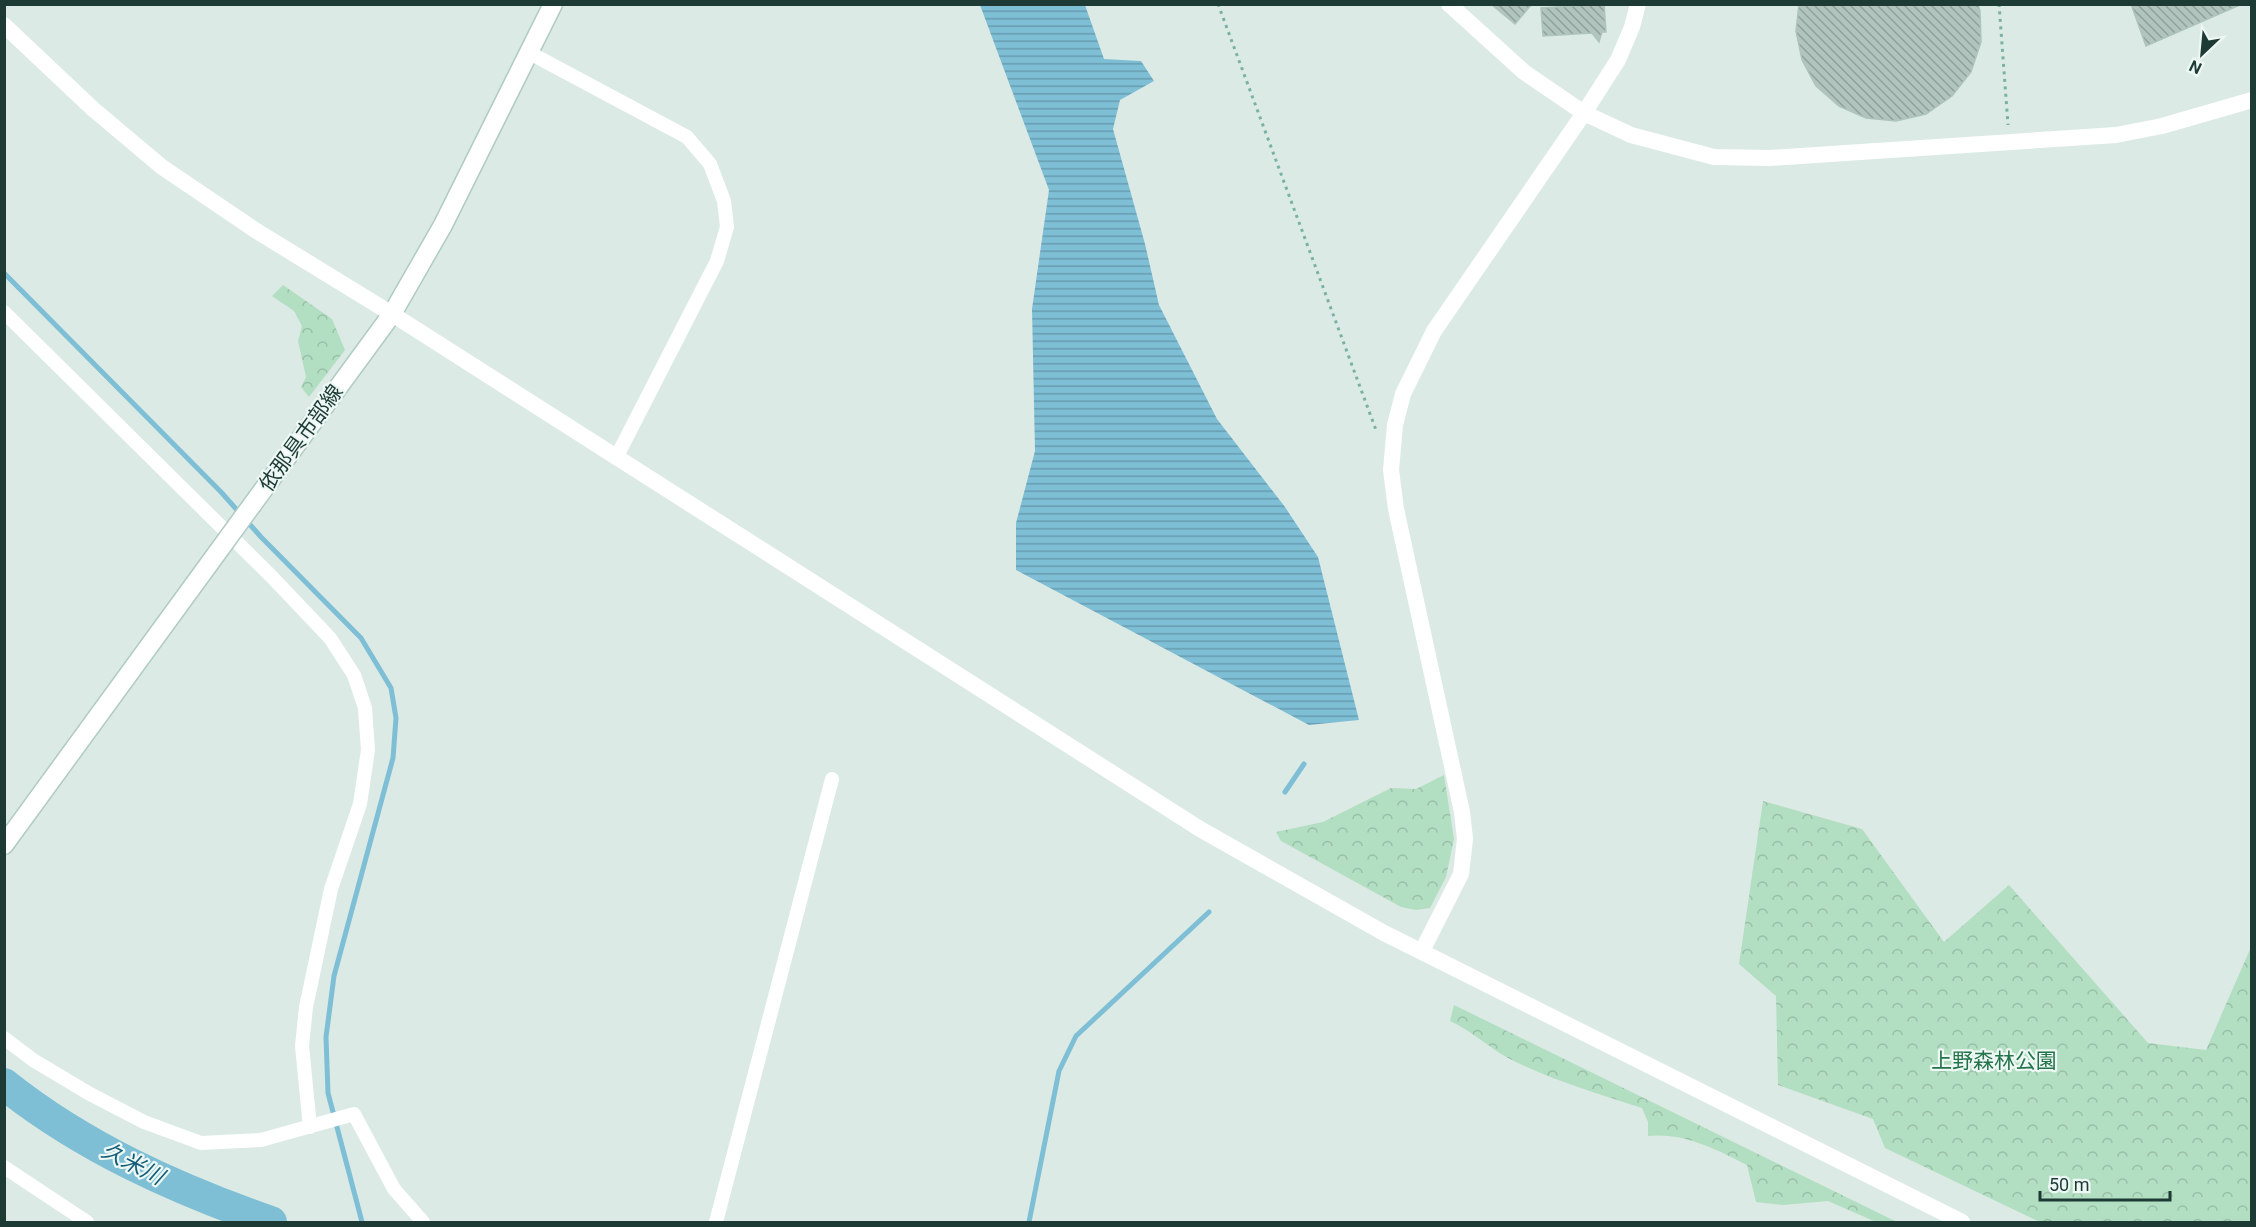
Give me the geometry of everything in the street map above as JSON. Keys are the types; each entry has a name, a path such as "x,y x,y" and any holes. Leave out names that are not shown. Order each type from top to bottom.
{"main road":[{"name":"依那具市部線","path":"4,845 392,314 443,225 553,4"}],"street":[{"path":"1449,4 1524,72 1584,113 1630,135 1664,146 1714,157 1770,158 2116,135 2162,126 2252,100"},
{"path":"1422,951 1461,874 1465,838 1462,812 1396,509 1391,470 1395,425 1403,394 1434,331 1618,60 1632,27 1638,4"},
{"path":"4,25 93,109 162,167 255,230 392,314 1200,829 1384,933 1962,1222"},
{"path":"528,52 687,137 710,164 724,201 727,227 717,261 616,458"},
{"path":"4,312 272,577 330,638 354,675 365,708 368,750 360,804 331,889 306,1007 302,1046 313,1126"},
{"path":"717,1222 832,779"},
{"path":"4,1038 33,1060 90,1094 144,1122 201,1143 261,1140 354,1114 394,1189 423,1222"},
{"path":"4,1167 87,1222"}],"path":[{"path":"1218,4 1379,437"},
{"path":"1999,4 2008,125"}],"green space":[{"path":"283,285 332,319 345,350 309,397 301,387 306,377 298,341 302,326 294,311 272,296"},
{"path":"1444,775 1454,839 1446,877 1430,908 1416,910 1401,907 1281,841 1276,832 1323,822 1391,788 1416,789"},
{"name":"上野森林公園","path":"1763,801 1862,829 1944,942 2009,885 2148,1043 2206,1050 2251,947 2251,1222 2040,1222 1885,1148 1873,1119 1778,1085 1776,996 1739,964"},
{"path":"1454,1005 1897,1222 1876,1222 1828,1201 1783,1205 1756,1202 1747,1165 1687,1139 1661,1135 1648,1136 1648,1122 1642,1108 1557,1080 1508,1058 1466,1029 1450,1021"}],"water":[{"path":"980,5 1085,5 1104,59 1141,61 1154,81 1120,100 1113,129 1145,244 1159,305 1217,419 1285,507 1318,557 1359,720 1309,725 1016,570 1016,523 1035,451 1032,309 1049,190"}],"building":[{"path":"1491,4 1532,4 1515,24"},
{"path":"1604,4 1606,32 1602,32 1599,42 1592,33 1543,36 1541,8"},
{"path":"1799,4 1978,4 1981,42 1971,72 1952,96 1926,114 1896,121 1866,118 1839,106 1816,86 1802,60 1796,31"},
{"path":"2131,4 2242,4 2146,46"}],"waterway":[{"path":"4,273 221,492 261,537 361,638 391,688 396,718 393,758 334,976 326,1037 328,1093 362,1222"},
{"path":"1285,792 1304,764"},
{"path":"1029,1222 1059,1071 1076,1036 1209,912"},
{"name":"久米川","path":"4,1084 34,1107 98,1147 200,1195 271,1222"}]}
